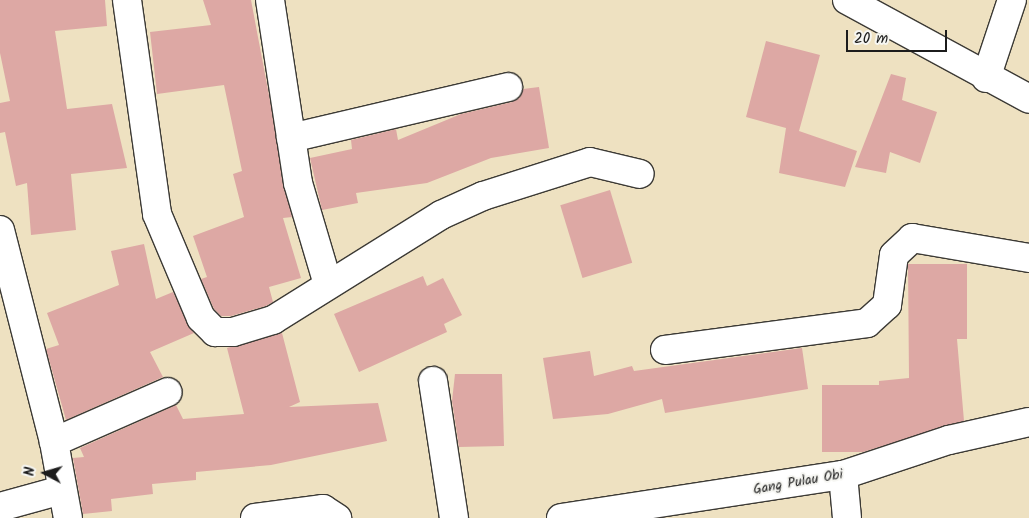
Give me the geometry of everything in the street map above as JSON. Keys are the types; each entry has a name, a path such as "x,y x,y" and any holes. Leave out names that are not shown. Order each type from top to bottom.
{"street":[{"path":"127,0 157,214 201,318 215,332 233,332 272,320 441,215 565,167 590,162 640,174"},
{"path":"270,0 304,214 328,284"},
{"path":"847,0 986,78 1029,99"},
{"path":"986,78 1012,0"},
{"path":"291,138 508,87"},
{"path":"0,230 54,442 68,518"},
{"path":"665,350 867,323 887,305 894,255 912,238 1029,258"},
{"path":"433,381 454,518"},
{"path":"54,442 168,392"},
{"name":"Gang Pulau Obi","path":"561,518 642,512 843,475 949,440 1029,422"},
{"path":"843,475 847,518"},
{"path":"0,507 62,490"},
{"path":"255,518 323,509 337,518"}],"building":[{"path":"0,0 105,0 107,26 55,31 67,109 112,104 127,168 71,174 76,230 31,235 27,183 16,186 5,132 0,133 0,103 10,101 0,53"},
{"path":"203,0 251,0 292,217 283,218 301,278 269,287 273,302 266,306 231,316 221,316 214,309 201,279 207,277 193,236 244,217 233,174 242,171 224,85 157,94 150,32 211,25"},
{"path":"766,41 820,55 799,131 857,151 845,187 779,173 786,128 746,117"},
{"path":"891,74 906,78 902,100 937,112 920,163 890,152 886,173 855,167"},
{"path":"539,87 549,148 491,158 427,183 356,193 358,203 322,210 310,158 352,149 351,140 396,129 398,140 461,114 512,102 523,89"},
{"path":"610,190 632,263 582,278 560,205"},
{"path":"144,244 156,299 173,292 194,333 150,352 163,377 66,420 46,349 59,345 47,313 119,285 111,251"},
{"path":"908,264 967,264 967,339 957,339 964,421 863,452 822,452 822,385 879,385 879,381 909,378"},
{"path":"423,276 427,286 443,278 462,315 444,324 447,332 359,372 334,314"},
{"path":"282,333 300,402 289,407 378,403 387,441 271,465 196,472 196,480 152,484 153,494 111,499 112,511 83,514 73,458 84,457 80,448 176,405 183,419 244,414 227,348"},
{"path":"802,348 808,389 665,413 662,399 608,414 553,419 543,358 590,351 594,376 632,366 634,371"},
{"path":"455,374 502,374 504,446 459,447 452,401"}]}
